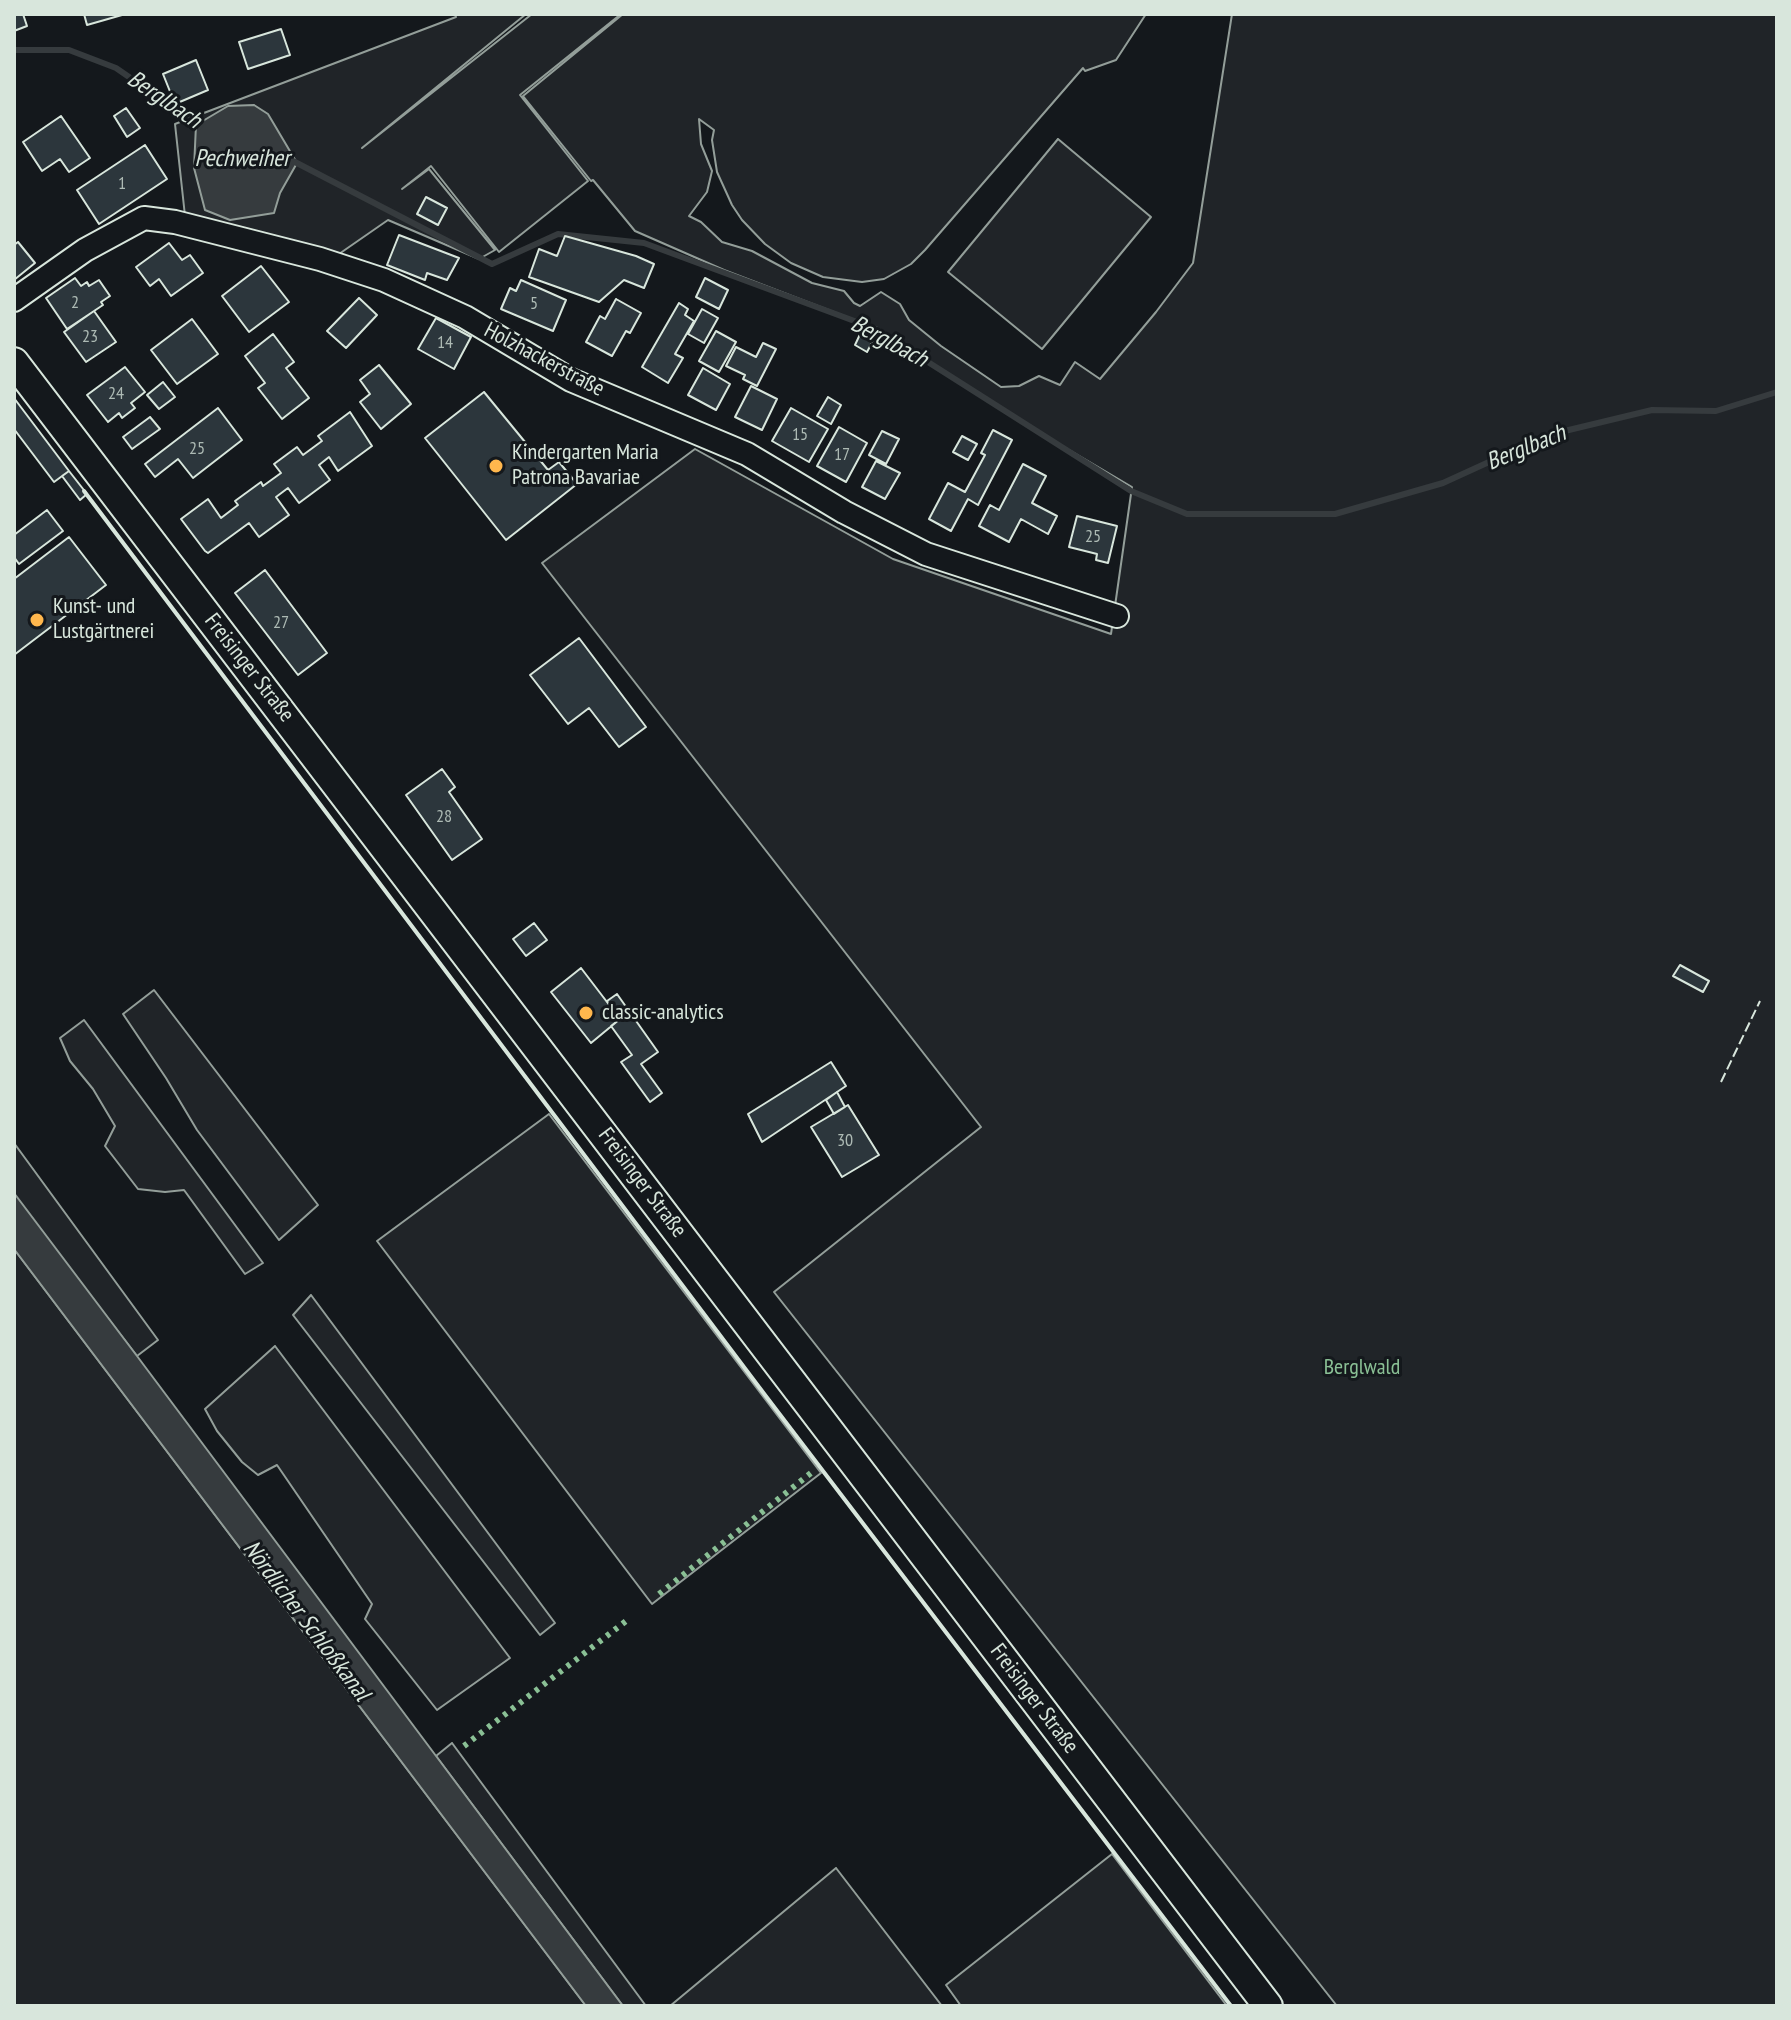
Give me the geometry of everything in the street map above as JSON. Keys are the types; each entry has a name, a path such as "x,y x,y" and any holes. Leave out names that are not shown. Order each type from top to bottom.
{"main road":[{"name":"Freisinger Straße","path":"14,362 1268,2006"}],"street":[{"name":"Holzhackerstraße","path":"14,300 85,250 144,218 175,222 317,258 411,292 465,317 571,380 747,454 844,512 926,554 1117,616"}],"green space":[{"path":"455,14 526,14 362,148 532,14 621,14 520,95 588,181 499,252 431,166 402,189 429,169 495,250 479,259 388,220 326,263 185,216 175,124 456,17"},
{"name":"Berglwald","path":"623,14 1146,14 1116,60 1085,71 1083,68 925,250 911,264 884,279 862,282 823,277 791,263 765,244 732,205 717,172 712,140 714,130 699,119 701,144 712,171 707,192 689,216 701,222 722,242 752,251 812,283 844,291 860,306 881,292 900,304 909,320 941,346 1001,387 1019,386 1039,376 1060,385 1075,362 1100,379 1193,263 1232,14 1777,14 1777,2006 1337,2006 774,1292 981,1127 542,563 695,449 893,559 1111,634 1132,487 1025,424 878,329 724,270 635,231 523,96"},
{"path":"1058,139 1151,217 1042,349 948,272"},
{"path":"154,990 318,1205 279,1240 197,1130 123,1014"},
{"path":"84,1020 263,1263 245,1274 184,1190 165,1192 138,1189 105,1146 115,1126 93,1089 70,1061 60,1038"},
{"path":"549,1114 821,1473 652,1604 377,1241"},
{"path":"14,1143 158,1340 137,1356 14,1197"},
{"path":"14,1249 586,2006 14,2006"},
{"path":"311,1295 555,1623 540,1635 293,1315"},
{"path":"275,1346 510,1658 437,1710 365,1619 372,1604 277,1465 258,1475 242,1462 217,1431 205,1409"},
{"path":"452,1743 646,2006 623,2006 436,1756"},
{"path":"1112,1854 1227,2006 961,2006 946,1985"},
{"path":"836,1868 942,2006 670,2006"}],"water":[{"name":"Pechweiher","path":"254,105 268,114 297,163 280,193 274,213 230,220 205,210 194,168 196,125 228,106"},
{"name":"Nördlicher Schloßkanal","path":"14,1193 623,2006 586,2006 14,1249"}],"building":[{"path":"14,14 23,14 27,26 14,31"},
{"path":"84,14 122,14 122,15 87,25"},
{"path":"281,29 290,55 248,69 239,42"},
{"path":"196,60 208,90 175,104 163,74"},
{"path":"126,108 140,128 127,137 114,116"},
{"path":"61,116 90,158 69,172 60,159 42,171 23,142"},
{"path":"145,145 167,179 99,224 77,190"},
{"path":"426,197 447,208 438,225 417,214"},
{"path":"399,235 459,258 447,280 427,273 425,280 387,265"},
{"path":"565,236 654,264 644,288 624,280 599,302 529,277 539,249 557,256"},
{"path":"18,242 35,263 14,280 14,245"},
{"path":"169,243 182,260 190,255 203,273 171,296 159,279 150,286 136,267"},
{"path":"261,266 289,302 249,332 222,296"},
{"path":"75,278 81,286 87,282 89,286 99,280 110,296 101,302 103,305 67,329 46,298"},
{"path":"705,278 728,290 719,309 696,297"},
{"path":"521,280 566,300 553,331 501,309 510,288 516,291"},
{"path":"359,298 377,315 346,348 327,331"},
{"path":"616,299 641,313 612,356 586,342 600,316 605,319"},
{"path":"679,303 688,309 685,315 694,321 675,354 683,358 668,383 642,367"},
{"path":"702,309 718,318 704,343 688,334"},
{"path":"94,311 116,342 86,362 64,332"},
{"path":"436,318 471,337 454,369 418,349"},
{"path":"192,319 218,354 177,384 151,350"},
{"path":"862,330 875,337 867,352 855,345"},
{"path":"716,331 736,342 719,372 699,361"},
{"path":"273,334 294,362 286,368 309,398 282,419 258,388 265,383 245,356"},
{"path":"763,343 776,349 757,386 743,379 745,375 726,366 736,347 756,357"},
{"path":"379,365 411,404 381,429 360,402 370,394 360,380"},
{"path":"125,367 145,392 131,403 135,408 122,418 119,413 108,422 87,395"},
{"path":"703,368 730,384 716,410 688,395"},
{"path":"163,382 175,397 159,409 147,395"},
{"path":"751,386 777,399 762,430 735,417"},
{"name":"Kindergarten Maria Patrona Bavariae","path":"484,392 548,470 559,462 577,484 506,540 425,438"},
{"path":"828,397 841,405 831,424 817,416"},
{"path":"14,398 69,471 54,482 14,429"},
{"path":"218,408 242,440 193,478 178,459 155,477 145,464"},
{"path":"791,408 828,429 809,462 772,441"},
{"path":"350,412 372,446 338,471 329,457 319,465 330,480 299,503 288,488 276,497 289,515 259,537 249,523 208,553 205,551 181,519 208,499 221,518 238,505 235,501 261,482 263,486 281,473 274,464 297,447 303,455 322,441 318,436"},
{"path":"150,417 160,429 132,449 123,437"},
{"path":"839,427 867,443 846,482 817,466"},
{"path":"993,430 1012,440 978,505 968,499 951,531 929,519 948,483 965,492 985,455 981,453"},
{"path":"882,431 899,439 886,464 869,455"},
{"path":"962,436 977,444 968,460 953,452"},
{"path":"876,461 900,473 885,499 862,487"},
{"path":"1023,464 1046,476 1032,503 1057,516 1048,534 1021,519 1009,542 979,526 990,505 999,510"},
{"path":"69,471 87,494 80,500 62,476"},
{"path":"47,510 63,531 19,564 14,557 14,535"},
{"path":"1077,516 1117,526 1108,563 1096,560 1097,554 1069,547"},
{"name":"Kunst- und Lustgärtnerei","path":"69,537 106,585 14,655 14,579"},
{"path":"265,570 327,653 298,675 235,593"},
{"path":"579,638 646,727 619,747 589,708 568,724 530,675"},
{"path":"442,769 455,787 449,792 482,839 452,860 406,795"},
{"path":"534,923 547,940 526,956 513,939"},
{"path":"1680,965 1709,981 1703,992 1673,976"},
{"path":"581,968 620,1019 591,1043 551,992"},
{"path":"617,994 658,1052 641,1064 662,1093 650,1102 621,1062 632,1055 611,1026 620,1019 607,1001"},
{"path":"831,1062 846,1086 762,1142 748,1114"},
{"path":"837,1092 845,1107 834,1114 826,1100"},
{"path":"848,1105 879,1155 842,1177 811,1127"}],"waterway":[{"name":"Berglbach","path":"14,50 69,50 116,68 200,126"},
{"name":"Berglbach","path":"293,161 492,264 558,234 644,243 876,329 1131,491 1187,514 1335,514 1443,483 1548,435 1652,410 1716,411 1777,392"}],"hedge":[{"path":"659,1594 811,1473"},
{"path":"464,1746 630,1618"}],"fence":[{"path":"1721,1082 1760,1001"}],"wall":[{"path":"84,491 765,1395 1231,2006"}],"place":[{"name":"Kindergarten Maria Patrona Bavariae","path":"496,466"},
{"name":"Kunst- und Lustgärtnerei","path":"37,620"},
{"name":"classic-analytics","path":"586,1013"}]}
